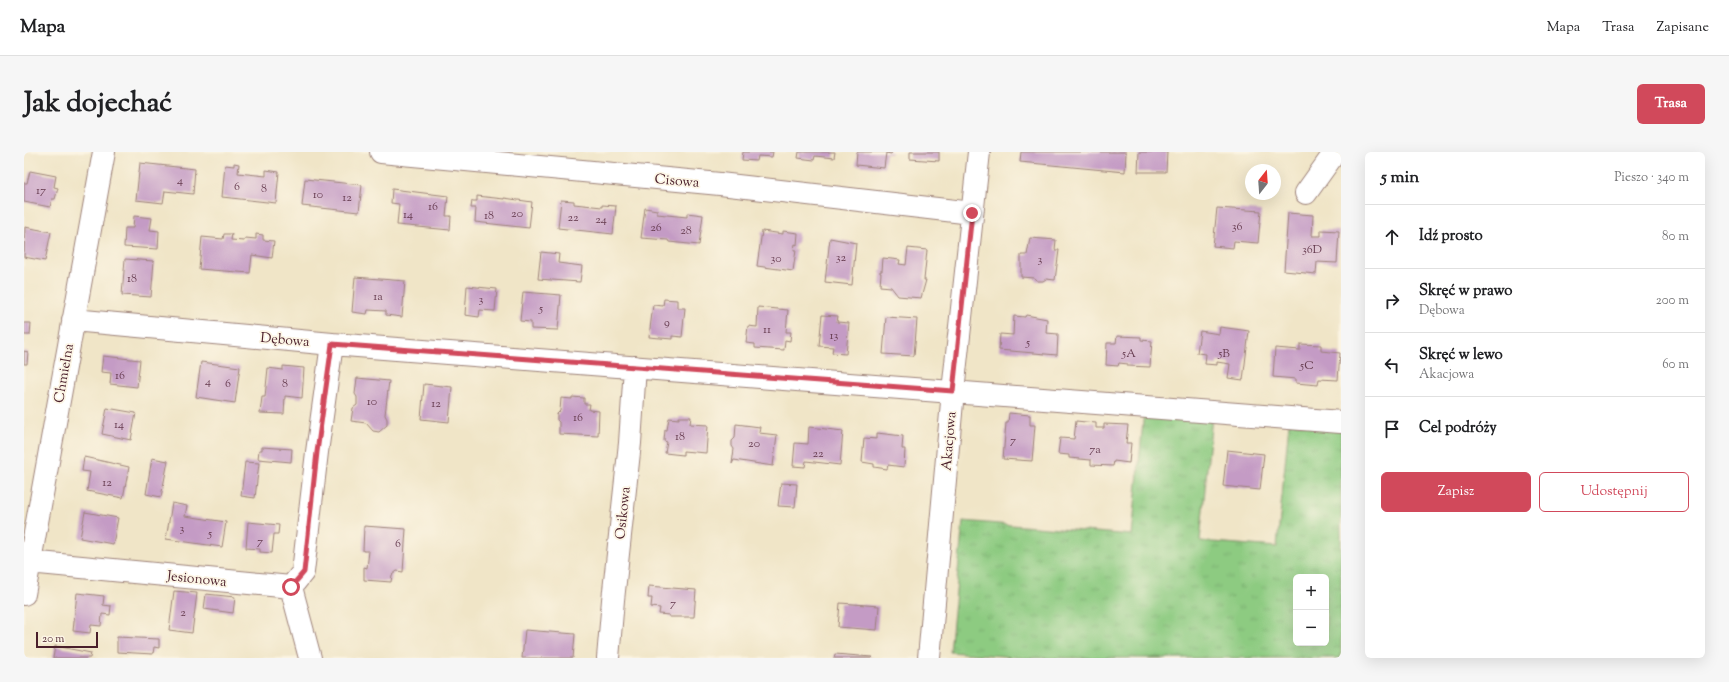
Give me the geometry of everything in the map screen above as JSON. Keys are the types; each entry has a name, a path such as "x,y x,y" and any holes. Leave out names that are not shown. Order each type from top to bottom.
{"street":[{"name":"Chmielna","path":"24,594 30,562 32,499 73,320 104,152"},
{"name":"Cisowa","path":"381,152 720,184 972,213"},
{"name":"Akacjowa","path":"928,658 953,391 979,152"},
{"path":"1306,193 1331,158 1332,152"},
{"name":"Dębowa","path":"73,320 332,344 1341,422"},
{"path":"310,658 291,587 304,572 317,452 332,344"},
{"name":"Osikowa","path":"608,658 630,443 635,367"},
{"name":"Jesionowa","path":"30,562 291,587"}],"green space":[{"path":"1144,411 1212,417 1200,541 1277,547 1289,423 1341,428 1341,658 1028,658 950,652 963,521 1132,535"}],"building":[{"path":"743,152 773,152 772,157 758,156 757,161 742,160"},
{"path":"799,152 835,152 834,158 815,156 814,160 798,158"},
{"path":"857,152 892,152 891,154 886,153 884,168 856,165"},
{"path":"910,152 939,152 939,161 910,159"},
{"path":"1021,152 1126,152 1125,172 1020,162"},
{"path":"1139,152 1167,152 1166,172 1138,172"},
{"path":"140,163 195,169 193,194 165,191 163,203 136,200"},
{"path":"234,163 239,164 238,173 266,176 266,170 279,172 276,203 222,197 225,165 234,166"},
{"path":"30,171 56,176 54,187 58,188 55,199 52,199 50,207 24,202 24,183 27,183"},
{"path":"305,179 362,185 359,212 302,206"},
{"path":"392,189 448,196 446,216 451,216 450,230 397,225 399,204 391,203"},
{"path":"477,196 532,202 529,228 475,222 476,208 471,208 472,201 477,201"},
{"path":"561,200 574,201 574,204 602,207 602,205 616,206 613,234 558,228"},
{"path":"645,208 657,210 657,214 687,217 687,213 703,215 699,245 669,242 668,240 641,238"},
{"path":"1217,208 1261,211 1258,243 1234,241 1233,248 1213,246"},
{"path":"1288,213 1313,215 1312,236 1321,236 1321,230 1339,231 1337,263 1317,262 1316,274 1284,271"},
{"path":"134,216 152,218 150,230 159,231 158,249 124,247 125,228 133,228"},
{"path":"25,227 51,232 45,261 24,257"},
{"path":"762,231 783,234 783,231 798,233 797,245 795,244 794,250 796,250 793,271 757,266"},
{"path":"224,234 232,234 231,240 244,241 245,238 256,239 256,234 263,235 263,240 274,241 272,258 252,255 250,273 199,269 202,237 223,239"},
{"path":"830,238 856,243 852,285 825,282"},
{"path":"1030,238 1056,240 1055,250 1059,250 1055,280 1046,279 1043,281 1037,281 1034,278 1021,277 1021,255 1027,255"},
{"path":"908,248 927,250 924,280 926,280 921,298 898,296 891,287 880,286 880,271 882,271 883,258 900,260 899,264 906,265"},
{"path":"541,252 559,254 558,263 582,266 580,282 538,279"},
{"path":"125,259 154,261 151,297 122,295"},
{"path":"355,277 405,281 402,317 386,315 386,311 368,310 367,314 352,312"},
{"path":"467,286 497,289 495,311 480,310 479,317 465,315"},
{"path":"523,292 561,295 558,330 531,329 531,322 520,321"},
{"path":"664,299 677,300 677,308 685,308 682,337 672,336 672,339 649,337 653,305 663,306"},
{"path":"758,307 788,310 786,332 791,332 790,341 785,340 784,350 755,348 755,344 746,343 748,326 757,327"},
{"path":"822,315 838,316 837,322 849,323 846,354 832,353 833,347 819,346"},
{"path":"1026,315 1047,319 1046,333 1058,334 1057,355 999,350 1000,334 1013,335 1014,316 1025,317"},
{"path":"886,317 917,319 914,356 883,354"},
{"path":"24,323 31,323 30,335 24,335"},
{"path":"1220,327 1249,331 1243,380 1228,378 1230,364 1217,362 1217,365 1205,364 1206,354 1197,353 1200,331 1219,334"},
{"path":"1117,336 1141,337 1141,340 1152,341 1150,367 1128,366 1128,364 1119,363 1118,366 1106,365 1107,343 1116,343"},
{"path":"1300,344 1321,345 1321,351 1340,353 1338,380 1319,379 1318,385 1296,383 1296,379 1273,377 1275,348 1300,350"},
{"path":"24,351 28,352 27,364 24,364"},
{"path":"103,356 140,360 137,387 110,384 111,373 101,372"},
{"path":"201,362 240,367 235,403 196,397"},
{"path":"283,366 304,368 302,398 285,396 284,414 260,413 262,397 265,397 268,368 283,370"},
{"path":"357,378 389,381 385,415 387,425 379,432 373,431 366,423 351,421 353,408 357,405 357,397 355,394"},
{"path":"424,384 452,387 449,422 421,419"},
{"path":"572,397 584,398 584,404 590,404 589,410 599,411 598,436 559,434 557,414 560,411 561,398 572,399"},
{"path":"107,408 136,413 131,440 102,434"},
{"path":"1009,413 1030,415 1030,425 1035,425 1032,461 1003,459 1006,423 1008,423"},
{"path":"679,417 691,417 690,424 708,425 706,453 683,451 683,455 665,453 667,442 664,441 665,430 667,430 669,418 679,419"},
{"path":"1076,421 1096,423 1096,428 1104,428 1104,424 1128,425 1126,443 1131,443 1129,463 1114,461 1113,466 1091,465 1091,460 1069,458 1069,455 1058,454 1060,438 1074,439"},
{"path":"736,424 760,427 759,433 777,435 773,466 734,460 732,464 734,449 732,446 732,441 735,438"},
{"path":"809,427 843,431 840,465 806,461 805,467 793,466 795,443 808,444"},
{"path":"877,433 903,436 902,449 905,449 904,467 888,465 887,469 874,467 874,464 862,462 864,438 877,439"},
{"path":"262,447 292,449 291,462 258,459 259,450 262,450"},
{"path":"1227,450 1264,454 1260,490 1223,486"},
{"path":"84,457 129,467 123,498 87,491 90,472 82,471"},
{"path":"152,458 168,461 161,497 146,494"},
{"path":"245,462 259,463 255,498 241,496"},
{"path":"781,483 797,484 795,507 778,506"},
{"path":"172,503 187,506 185,516 226,522 222,547 166,539"},
{"path":"85,512 118,518 113,544 80,538"},
{"path":"248,522 279,525 278,534 274,534 272,553 260,552 260,549 246,548"},
{"path":"364,526 406,529 403,572 397,571 392,575 391,582 364,580 364,567 367,568 369,551 363,551"},
{"path":"649,586 696,590 694,617 669,617 669,615 659,614 660,608 651,607 652,598 648,598"},
{"path":"174,591 197,593 192,633 169,630"},
{"path":"77,593 104,596 103,605 111,606 110,615 102,614 101,626 91,625 90,633 73,631"},
{"path":"206,594 235,597 233,613 204,609"},
{"path":"840,603 879,606 877,630 838,627"},
{"path":"525,630 575,634 573,658 522,658"},
{"path":"117,637 159,639 159,648 154,647 153,654 117,652"},
{"path":"55,646 91,653 90,658 53,658"},
{"path":"835,654 872,657 834,658"}],"route":[{"path":"291,587 304,572 317,452 332,344 953,391 972,213"}]}
